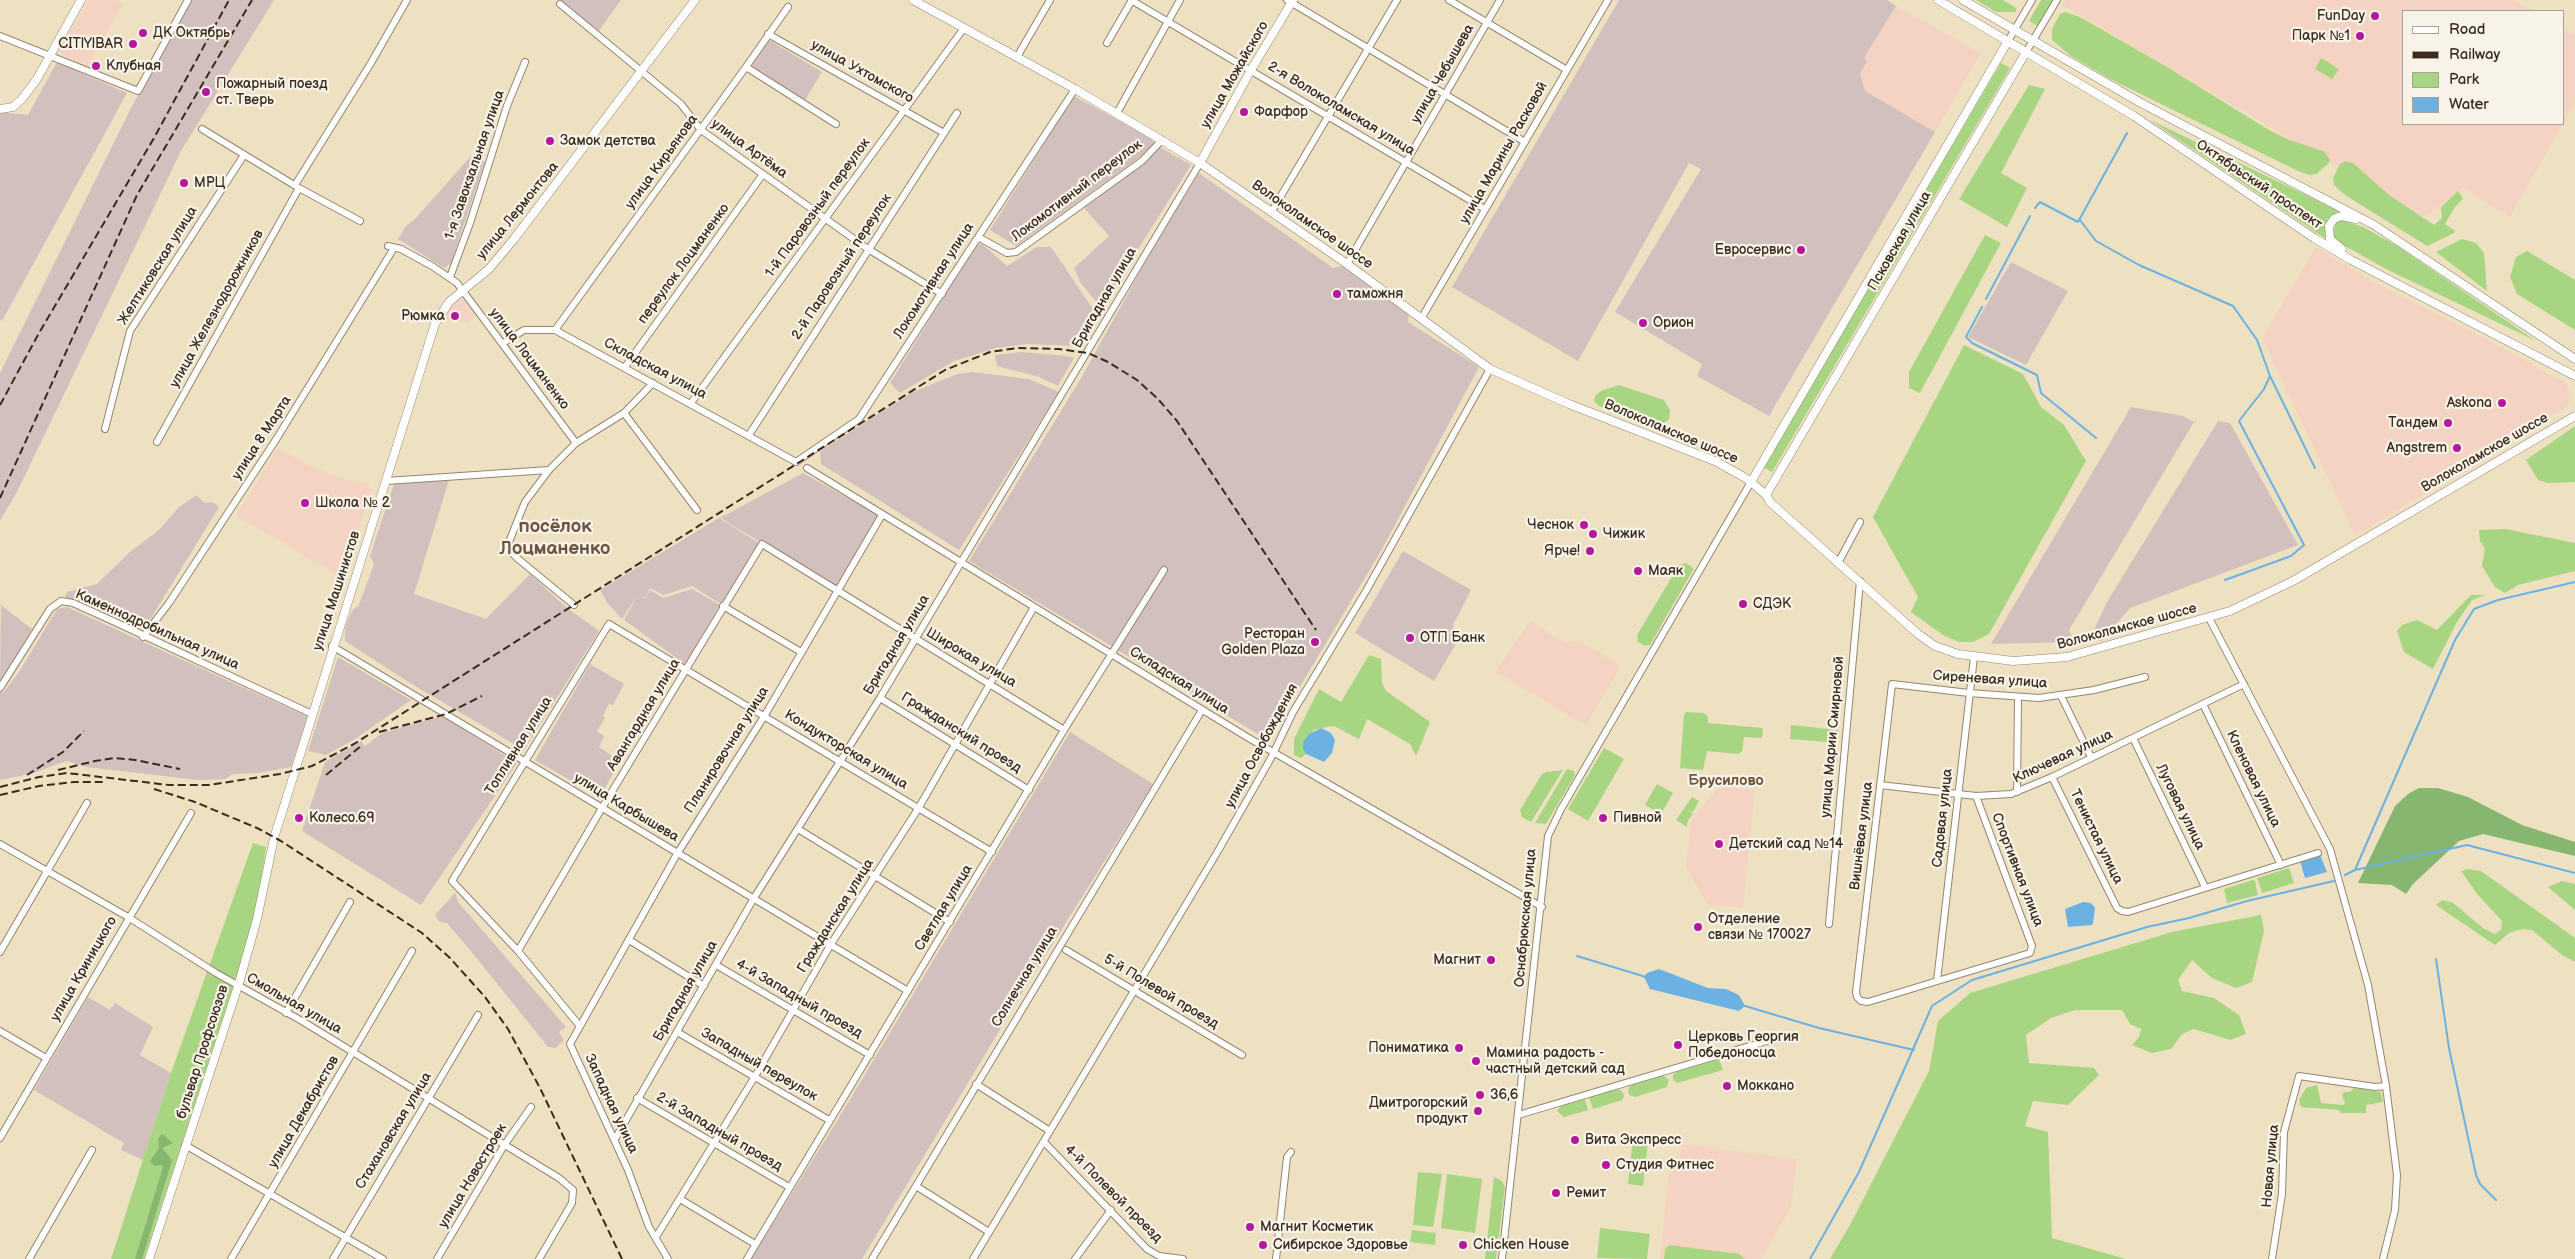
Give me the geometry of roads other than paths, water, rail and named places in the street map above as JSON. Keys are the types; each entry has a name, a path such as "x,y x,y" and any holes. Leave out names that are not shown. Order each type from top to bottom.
{"main road":[{"path":"0,110 11,108 21,101 81,0"},
{"name":"улица Лермонтова","path":"462,290 497,260 695,0"},
{"name":"Волоколамское шоссе","path":"913,0 1075,88 1200,163 1347,264 1490,369 1569,404 1715,461 1751,482 1766,495 1770,502 1928,642 1950,652 1974,657 2020,661 2067,657 2209,618 2247,604 2293,581 2575,416"},
{"name":"Октябрьский проспект","path":"1938,0 2134,116 2314,238 2368,269 2546,359 2575,376"},
{"name":"Октябрьский проспект","path":"1963,0 2141,103 2374,225 2575,359"},
{"name":"улица Можайского","path":"1200,163 1291,1"},
{"name":"Псковская улица","path":"1751,482 2008,41"},
{"name":"Псковская улица","path":"1766,495 2026,52"},
{"path":"2368,269 2334,244 2328,232 2332,221 2341,216 2349,216 2374,225"},
{"name":"улица Машинистов","path":"271,850 332,646 435,324 444,308 462,290"},
{"path":"2546,359 2550,367 2575,382"},
{"name":"Волоколамское шоссе","path":"2563,422 2575,410"},
{"name":"бульвар Профсоюзов","path":"149,1259 238,986 257,919 271,850"}],"street":[{"path":"0,36 138,91 188,0"},
{"name":"улица Железнодорожников","path":"157,442 297,186 371,63 406,0"},
{"path":"1017,56 1050,0"},
{"path":"1108,43 1132,0"},
{"name":"2-я Волоколамская улица","path":"1132,0 1485,209"},
{"path":"1117,113 1180,0"},
{"path":"1272,211 1397,0"},
{"path":"1449,0 1567,70"},
{"name":"улица Чебышева","path":"1347,264 1500,0"},
{"name":"улица Марины Расковой","path":"1421,318 1608,0"},
{"name":"Псковская улица","path":"2008,41 2032,0"},
{"name":"Псковская улица","path":"2026,52 2057,0"},
{"path":"1291,1 1525,142"},
{"name":"улица Артёма","path":"560,4 681,104 701,130 825,220 868,249 942,294"},
{"name":"улица Кирьянова","path":"555,330 701,130 788,6"},
{"name":"1-й Паровозный переулок","path":"691,403 964,28"},
{"name":"улица Ухтомского","path":"768,34 944,132"},
{"name":"1-я Завокзальная улица","path":"450,277 470,223 507,106 525,62"},
{"path":"746,67 836,124"},
{"name":"Локомотивная улица","path":"792,458 796,462 859,418 942,294 1075,88"},
{"name":"2-й Паровозный переулок","path":"749,435 957,113"},
{"path":"202,129 360,221"},
{"name":"Локомотивный переулок","path":"978,237 1006,253 1016,252 1142,161 1162,140"},
{"name":"Желтиковская улица","path":"105,429 130,331 244,155"},
{"name":"Бригадная улица","path":"615,1139 754,898 880,698 1200,163"},
{"name":"переулок Лоцманенко","path":"625,368 763,174"},
{"name":"улица 8 Марта","path":"143,637 169,604 277,438 391,247 401,249 450,277"},
{"path":"450,277 462,290"},
{"name":"улица Лоцманенко","path":"462,290 576,443"},
{"name":"Складская улица","path":"503,343 524,330 555,330 792,458"},
{"name":"улица Освобождения","path":"973,1259 1218,851 1273,753 1293,712 1366,591 1490,369"},
{"path":"574,605 509,550 509,542 525,502 549,470 576,443 624,413 653,383"},
{"path":"624,413 696,510"},
{"name":"Складская улица","path":"807,468 1273,753 1542,906"},
{"path":"386,481 549,470"},
{"name":"Оснабрюкская улица","path":"1502,1259 1542,906 1545,848 1550,829 1751,482"},
{"name":"Планировочная улица","path":"579,1025 678,854 765,715 882,515"},
{"path":"1838,563 1860,522"},
{"name":"Широкая улица","path":"762,544 1064,730"},
{"name":"Авангардная улица","path":"518,951 723,606 762,544"},
{"name":"Светлая улица","path":"746,1259 1064,730 1164,570"},
{"name":"улица Марии Смирновой","path":"1828,924 1860,581"},
{"name":"Каменнодробильная улица","path":"0,688 50,609 61,601 72,603 312,714"},
{"path":"723,606 801,652"},
{"name":"Гражданская улица","path":"656,1237 754,1078 831,944 918,809 1034,607"},
{"path":"2209,618 2330,849 2368,985 2386,1086 2397,1187 2395,1210 2383,1259"},
{"name":"Кондукторская улица","path":"609,624 765,715 992,852"},
{"name":"Топливная улица","path":"518,951 452,881 609,624"},
{"name":"улица Карбышева","path":"332,646 908,991"},
{"name":"Садовая улица","path":"1937,981 1974,657"},
{"name":"Сиреневая улица","path":"1892,684 2018,697 2061,696 2145,677"},
{"name":"Вишнёвая улица","path":"1892,684 1856,992 1857,997 1868,1002 1937,981"},
{"name":"Ключевая улица","path":"1880,785 1976,796 2004,796 2052,777 2244,684"},
{"path":"2061,696 2091,757"},
{"path":"2017,792 2018,697"},
{"name":"Гражданский проезд","path":"880,698 1029,790"},
{"name":"Кленовая улица","path":"2203,704 2281,865"},
{"name":"Солнечная улица","path":"872,1259 1202,710"},
{"name":"Луговая улица","path":"2133,738 2205,887"},
{"name":"Тенистая улица","path":"2052,777 2117,908 2128,912 2205,887"},
{"name":"Спортивная улица","path":"1937,981 2030,953 2032,946 1976,796"},
{"path":"0,952 87,803"},
{"name":"улица Криницкого","path":"0,1138 128,917 191,813"},
{"path":"798,828 950,922"},
{"name":"Смольная улица","path":"0,844 128,917 238,986 353,1052 559,1178 573,1190 572,1203 539,1259"},
{"path":"2205,887 2318,853"},
{"path":"286,1013 350,902"},
{"path":"629,940 704,986"},
{"name":"5-й Полевой проезд","path":"1066,950 1242,1055"},
{"path":"518,951 579,1025"},
{"name":"улица Декабристов","path":"231,1259 412,952"},
{"name":"4-й Западный проезд","path":"716,965 870,1055"},
{"name":"Стахановская улица","path":"333,1259 478,1015"},
{"name":"Западная улица","path":"579,1025 570,1044 615,1139 640,1198 649,1226 668,1259"},
{"path":"0,1031 46,1058"},
{"name":"Западный переулок","path":"677,1032 829,1120"},
{"path":"1518,1115 1783,1036"},
{"name":"Новая улица","path":"2272,1259 2282,1194 2284,1132 2299,1076 2375,1087 2386,1086"},
{"path":"976,1084 1050,1131"},
{"name":"2-й Западный проезд","path":"637,1098 789,1187"},
{"name":"улица Новостроек","path":"437,1259 505,1144 531,1107"},
{"name":"4-й Полевой проезд","path":"1044,1142 1112,1210 1147,1249 1166,1258 1183,1259"},
{"path":"185,1145 271,1192 383,1259"},
{"path":"29,1259 92,1150"},
{"path":"1276,1259 1287,1157 1291,1152"},
{"path":"916,1186 989,1232"},
{"path":"680,1199 755,1244"},
{"path":"1075,1259 1112,1210"}],"water":[{"path":"1321,728 1331,733 1335,740 1332,753 1324,762 1306,754 1303,749 1303,743 1308,735"},
{"path":"2320,855 2327,872 2305,878 2300,861"},
{"path":"2083,902 2091,903 2095,908 2092,925 2068,927 2065,909"},
{"path":"1659,969 1708,988 1726,989 1739,995 1745,1006 1739,1011 1650,989 1644,977 1647,973"}],"waterway":[{"path":"2035,208 2040,202 2078,222 2127,133"},
{"path":"1986,299 2030,216"},
{"path":"2080,220 2096,241 2139,265 2233,306 2257,340 2270,376 2315,468"},
{"path":"1982,307 1966,337 1972,343 2037,375 2041,393 2096,438"},
{"path":"2225,580 2291,556 2304,545 2239,421 2264,389 2270,376"},
{"path":"2355,870 2455,640 2474,609 2498,600 2575,582"},
{"path":"2345,875 2355,870 2467,845 2575,873"},
{"path":"1810,1259 1859,1172 1932,1006 1972,980 2147,927 2334,881"},
{"path":"1577,956 1646,977"},
{"path":"2436,959 2449,1048 2476,1175 2480,1184 2496,1200"},
{"path":"1745,1006 1819,1028 1914,1050"}],"railway":[{"path":"0,405 39,333 154,138 229,0"},
{"path":"0,498 137,195 252,0"},
{"path":"0,787 39,777 67,773 169,785 209,785 280,774 312,766 354,744 945,370 990,352 1017,348 1058,349 1088,353 1108,362 1137,380 1158,399 1177,421 1316,630"},
{"path":"379,732 446,714 482,696"},
{"path":"27,775 63,752 84,731"},
{"path":"326,775 361,746"},
{"path":"58,770 115,758 180,769"},
{"path":"0,795 39,786 74,782 104,782"},
{"path":"154,789 195,802 257,828 281,841 422,933 450,958 485,997 508,1029 540,1088 622,1259"}],"place":[{"name":"FunDay","path":"2375,16"},
{"name":"ДК Октябрь","path":"143,33"},
{"name":"Парк №1","path":"2360,36"},
{"name":"CIT|Y|BAR","path":"133,44"},
{"name":"Клубная","path":"96,66"},
{"name":"Пожарный поезд ст. Тверь","path":"206,92"},
{"name":"Фарфор","path":"1244,112"},
{"name":"Замок детства","path":"550,141"},
{"name":"МРЦ","path":"184,183"},
{"name":"Евросервис","path":"1801,250"},
{"name":"таможня","path":"1337,294"},
{"name":"Рюмка","path":"455,316"},
{"name":"Орион","path":"1643,323"},
{"name":"Askona","path":"2502,403"},
{"name":"Тандем","path":"2448,423"},
{"name":"Angstrem","path":"2457,448"},
{"name":"Школа № 2","path":"305,503"},
{"name":"Чеснок","path":"1584,525"},
{"name":"Чижик","path":"1593,534"},
{"name":"Ярче!","path":"1590,551"},
{"name":"Маяк","path":"1638,571"},
{"name":"СДЭК","path":"1743,604"},
{"name":"ОТП Банк","path":"1410,638"},
{"name":"Ресторан Golden Plaza","path":"1315,642"},
{"name":"Колесо.69","path":"299,818"},
{"name":"Пивной","path":"1603,818"},
{"name":"Детский сад №14","path":"1719,844"},
{"name":"Отделение связи № 170027","path":"1698,927"},
{"name":"Магнит","path":"1491,960"},
{"name":"Церковь Георгия Победоносца","path":"1678,1045"},
{"name":"Пониматика","path":"1459,1048"},
{"name":"Мамина радость - частный детский сад","path":"1476,1061"},
{"name":"Моккано","path":"1727,1086"},
{"name":"36,6","path":"1480,1095"},
{"name":"Дмитрогорский продукт","path":"1478,1111"},
{"name":"Вита Экспресс","path":"1575,1140"},
{"name":"Студия Фитнес","path":"1606,1165"},
{"name":"Ремит","path":"1556,1193"},
{"name":"Магнит Косметик","path":"1250,1227"},
{"name":"Сибирское Здоровье","path":"1263,1245"},
{"name":"Chicken House","path":"1463,1245"}],"district":[{"name":"посёлок Лоцманенко","path":"555,538"},
{"name":"Брусилово","path":"1726,781"}]}
